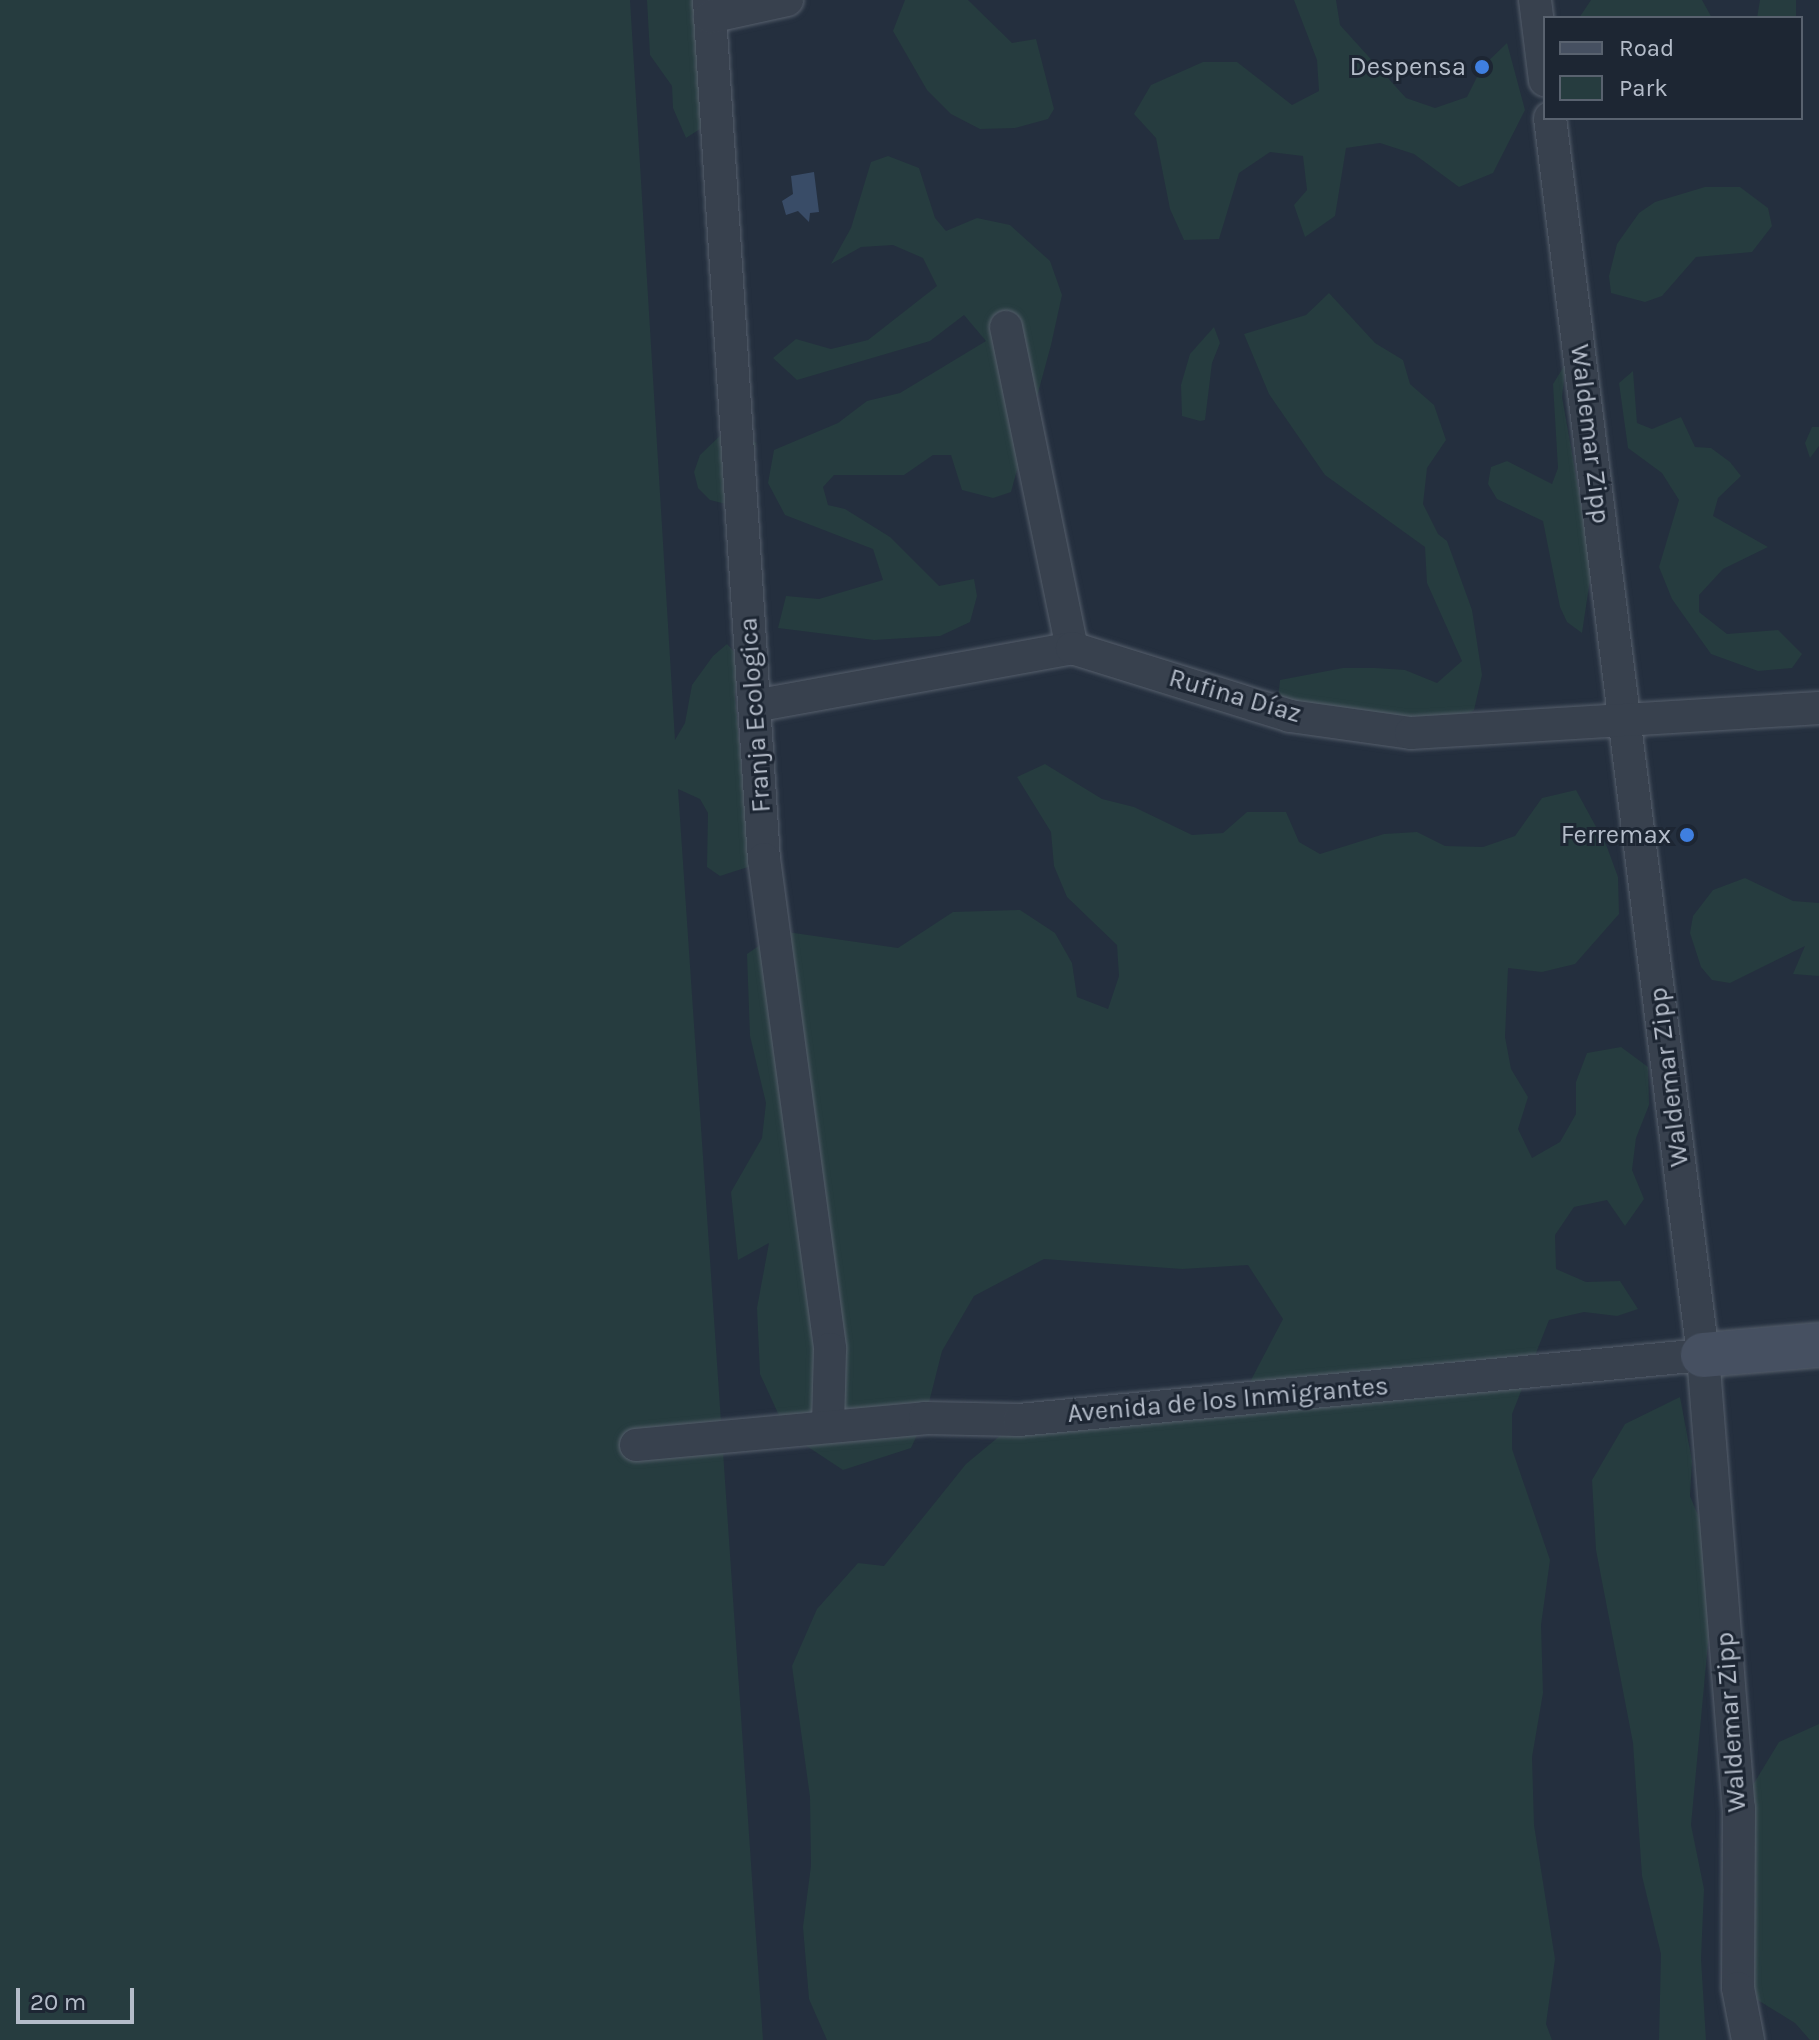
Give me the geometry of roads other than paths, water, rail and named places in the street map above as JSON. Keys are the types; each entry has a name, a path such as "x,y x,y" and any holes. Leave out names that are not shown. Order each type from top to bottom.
{"main road":[{"name":"Avenida de los Inmigrantes","path":"1703,1355 1819,1345"}],"street":[{"path":"709,8 787,0"},
{"path":"1535,0 1543,64"},
{"name":"Franja Ecologica","path":"709,8 764,859 830,1349 828,1427"},
{"name":"Waldemar Zipp","path":"1550,120 1703,1355 1739,1808 1738,1988 1748,2040"},
{"path":"1006,327 1072,648"},
{"name":"Rufina Díaz","path":"754,706 1072,648 1290,716 1411,733 1626,716 1819,708"},
{"name":"Avenida de los Inmigrantes","path":"636,1445 925,1418 1019,1420 1703,1355"}],"water":[{"path":"814,172 819,212 810,213 809,222 798,211 786,215 782,201 793,194 791,176"}],"place":[{"name":"Despensa","path":"1482,67"},
{"name":"Ferremax","path":"1687,835"}]}
